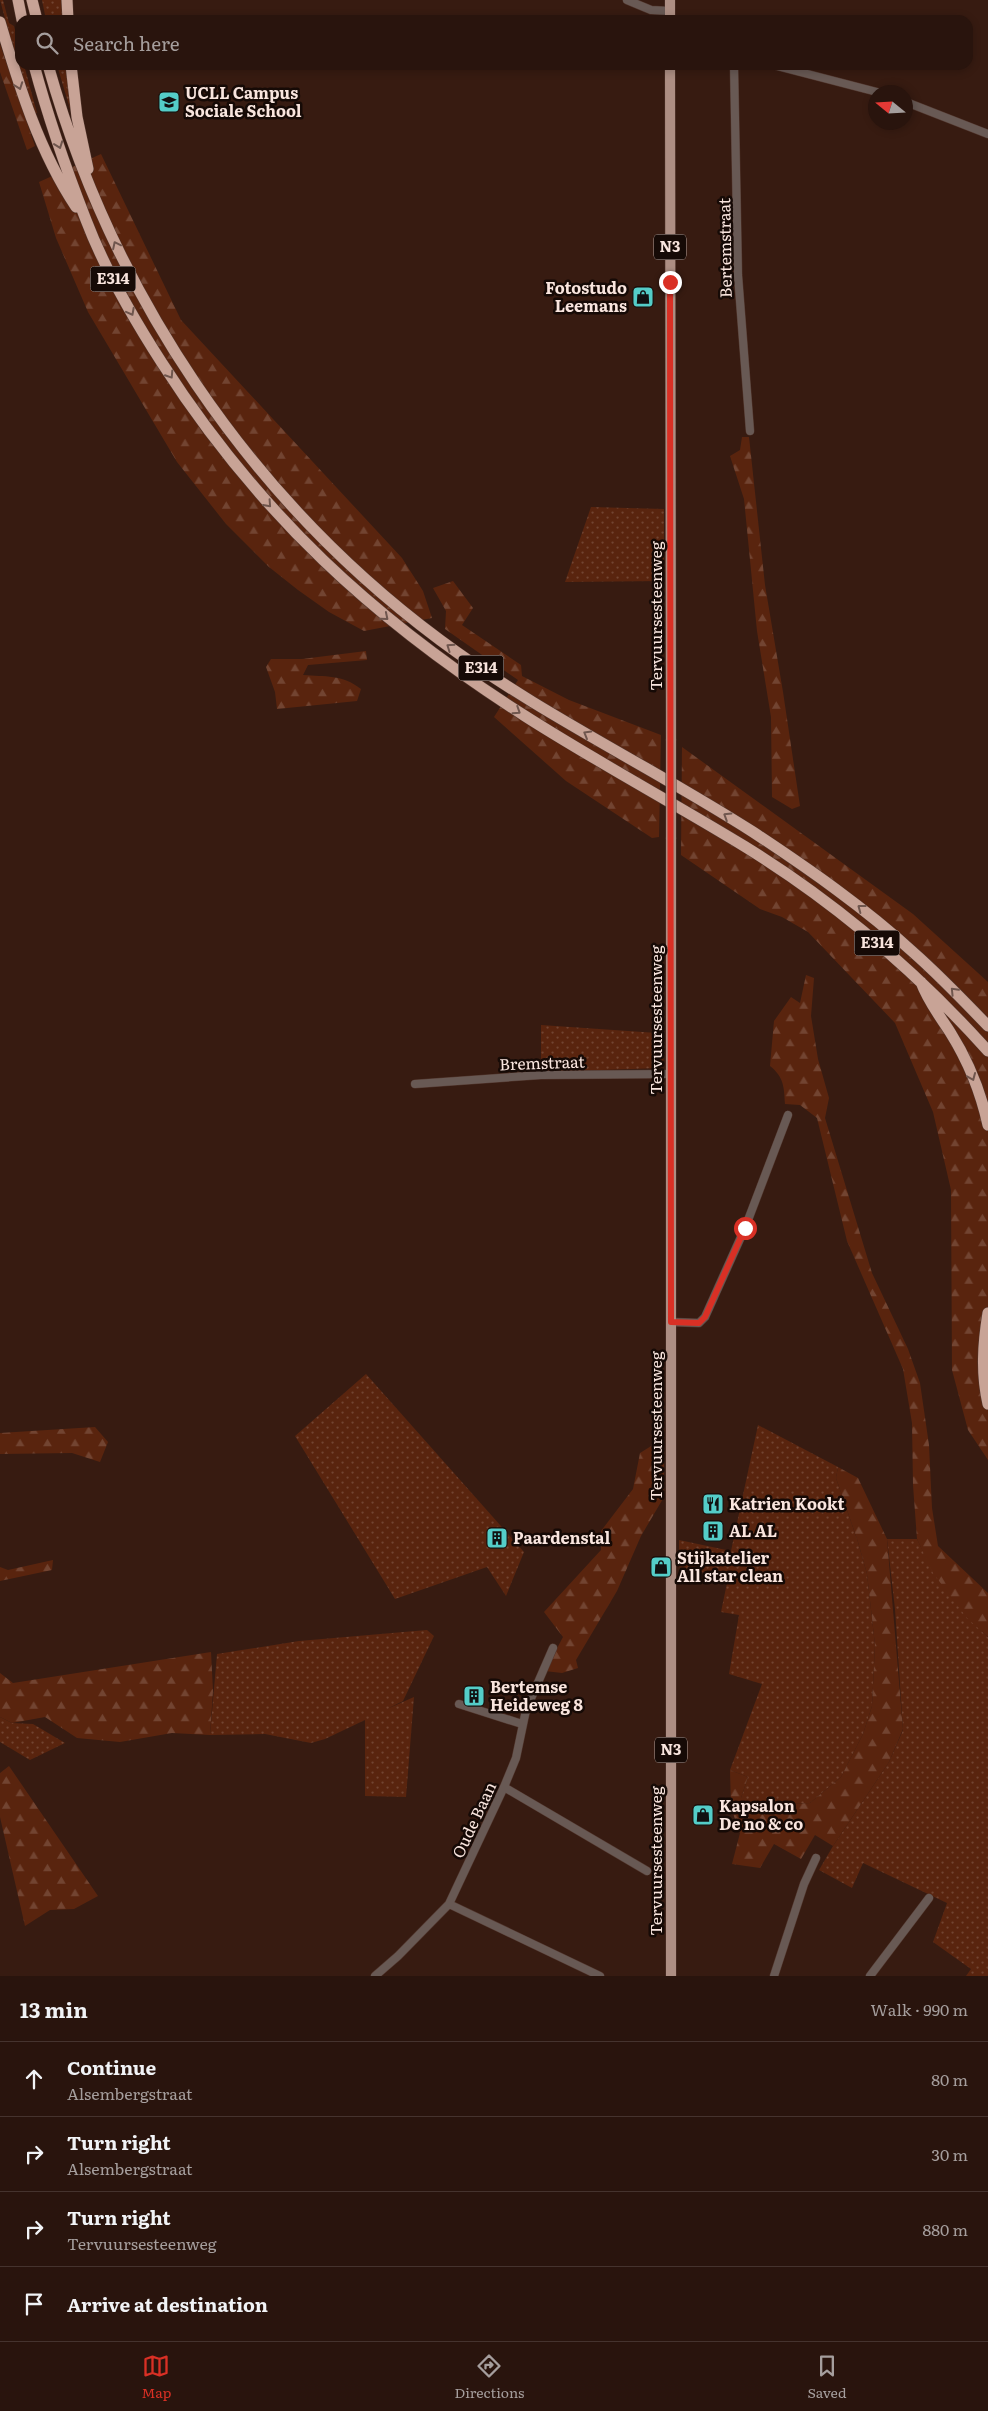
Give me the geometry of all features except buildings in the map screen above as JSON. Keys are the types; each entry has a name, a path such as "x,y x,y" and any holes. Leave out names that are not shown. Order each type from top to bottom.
{"highway":[{"path":"18,0 21,15"},
{"path":"32,0 36,15"},
{"path":"67,0 68,15"},
{"path":"0,22 15,68"},
{"path":"16,70 34,127 61,185 86,222"},
{"name":"E314","path":"35,70 50,121 86,222 144,334 184,397 240,473 334,573 438,658 526,717 747,848 856,925 936,994 988,1051"},
{"name":"E314","path":"49,70 61,111 89,184 131,276 192,380 252,461 295,510 346,560 401,609 469,660 533,702 754,833 865,911 912,950 988,1026"},
{"path":"72,70 77,118 87,156 89,184"},
{"path":"920,980 928,999 951,1033 969,1070 984,1106 988,1124"},
{"path":"988,1313 983,1347 983,1374 988,1404"}],"main road":[{"name":"Tervuursesteenweg","path":"670,70 671,1976"}],"street":[{"path":"627,0 651,10 670,10"},
{"name":"Bertemstraat","path":"734,70 739,293 750,431"},
{"path":"792,70 868,89"},
{"path":"913,105 988,134"},
{"name":"Bremstraat","path":"415,1084 541,1075 671,1074"},
{"path":"671,1322 699,1323 705,1317 745,1228 788,1115"},
{"name":"Oude Baan","path":"374,1976 398,1956 449,1904 504,1788 516,1758 526,1710 553,1648"},
{"path":"459,1704 522,1724"},
{"path":"504,1788 648,1871"},
{"path":"774,1976 804,1884 816,1858"},
{"path":"870,1976 929,1898"},
{"path":"449,1904 600,1976"}],"green space":[{"path":"0,0 3,0 9,23 14,26 15,55"},
{"path":"42,0 63,0 64,15 45,15"},
{"path":"0,44 35,146 27,150 0,72"},
{"path":"19,70 25,70 37,113 34,114"},
{"path":"58,70 68,70 72,109 70,109"},
{"path":"101,154 181,320 402,558 423,591 432,618 364,631 329,612 269,567 226,524 177,462 88,312 56,238 39,182"},
{"path":"742,437 749,437 765,585 800,806 792,809 772,797 771,717 757,631 744,499 730,456 740,450"},
{"path":"591,507 664,509 664,581 565,582"},
{"path":"453,581 473,608 462,625 521,665 522,676 569,700 661,735 659,837 652,838 566,781 494,717 518,680 445,629 446,611 433,588"},
{"path":"366,651 367,660 308,665 303,675 333,677 354,684 361,689 357,701 277,709 275,692 266,667 271,659 302,659"},
{"path":"682,747 913,914 988,982 988,1460 968,1430 952,1370 951,1190 933,1112 895,1023 808,932 782,917 760,909 681,855"},
{"path":"806,975 814,978 811,1016 818,1059 829,1098 825,1118 872,1273 908,1349 920,1383 929,1445 932,1508 938,1546 988,1593 988,1637 967,1618 933,1573 917,1539 913,1485 912,1423 903,1369 847,1241 817,1118 800,1105 785,1104 781,1078 770,1066 774,1021 791,997 800,1003"},
{"path":"541,1025 657,1033 663,1055 662,1068 541,1072"},
{"path":"366,1374 524,1552 506,1596 487,1567 395,1599 295,1436"},
{"path":"758,1425 838,1467 836,1478 867,1574 875,1645 872,1706 863,1734 841,1777 810,1803 791,1804 753,1820 743,1817 741,1798 748,1777 730,1770 762,1684 729,1674 739,1615 721,1612 728,1578 679,1567 679,1540 731,1551"},
{"path":"95,1427 108,1442 100,1462 72,1453 0,1454 0,1433"},
{"path":"664,1438 664,1497 641,1536 617,1591 576,1660 578,1668 562,1673 545,1671 563,1637 544,1612 601,1550 601,1531 633,1489 640,1453"},
{"path":"838,1467 858,1478 887,1539 903,1729 889,1762 833,1846 815,1835 801,1859 774,1844 760,1868 732,1864 740,1833 731,1808 730,1770 748,1777 741,1798 749,1801 743,1817 753,1820 764,1805 810,1803 841,1777 863,1734 872,1706 875,1645 867,1574 836,1478"},
{"path":"887,1539 917,1539 932,1567 956,1603 988,1637 988,1976 966,1976 971,1969 933,1942 947,1903 863,1863 852,1888 819,1870 889,1762 903,1730 895,1609"},
{"path":"53,1560 52,1570 0,1581 0,1567 8,1570"},
{"path":"427,1630 434,1636 403,1701 387,1709 414,1697 406,1797 365,1796 365,1720 325,1739 311,1743 265,1734 210,1735 217,1654 299,1641"},
{"path":"211,1652 213,1691 210,1735 172,1733 120,1742 77,1738 45,1717 12,1723 0,1717 0,1673 13,1683"},
{"path":"0,1717 12,1723 33,1724 65,1743 30,1760 0,1742"},
{"path":"9,1766 98,1896 74,1909 50,1910 25,1926 0,1817 0,1773"}],"place":[{"name":"UCLL Campus Sociale School","path":"169,102"},
{"name":"Fotostudo Leemans","path":"643,297"},
{"name":"Katrien Kookt","path":"713,1504"},
{"name":"AL AL","path":"713,1531"},
{"name":"Paardenstal","path":"497,1538"},
{"name":"Stijkatelier All star clean","path":"661,1567"},
{"name":"Bertemse Heideweg 8","path":"474,1696"},
{"name":"Kapsalon De no & co","path":"703,1815"}],"route":[{"path":"670,282 671,1322 699,1323 705,1317 745,1228"}]}
